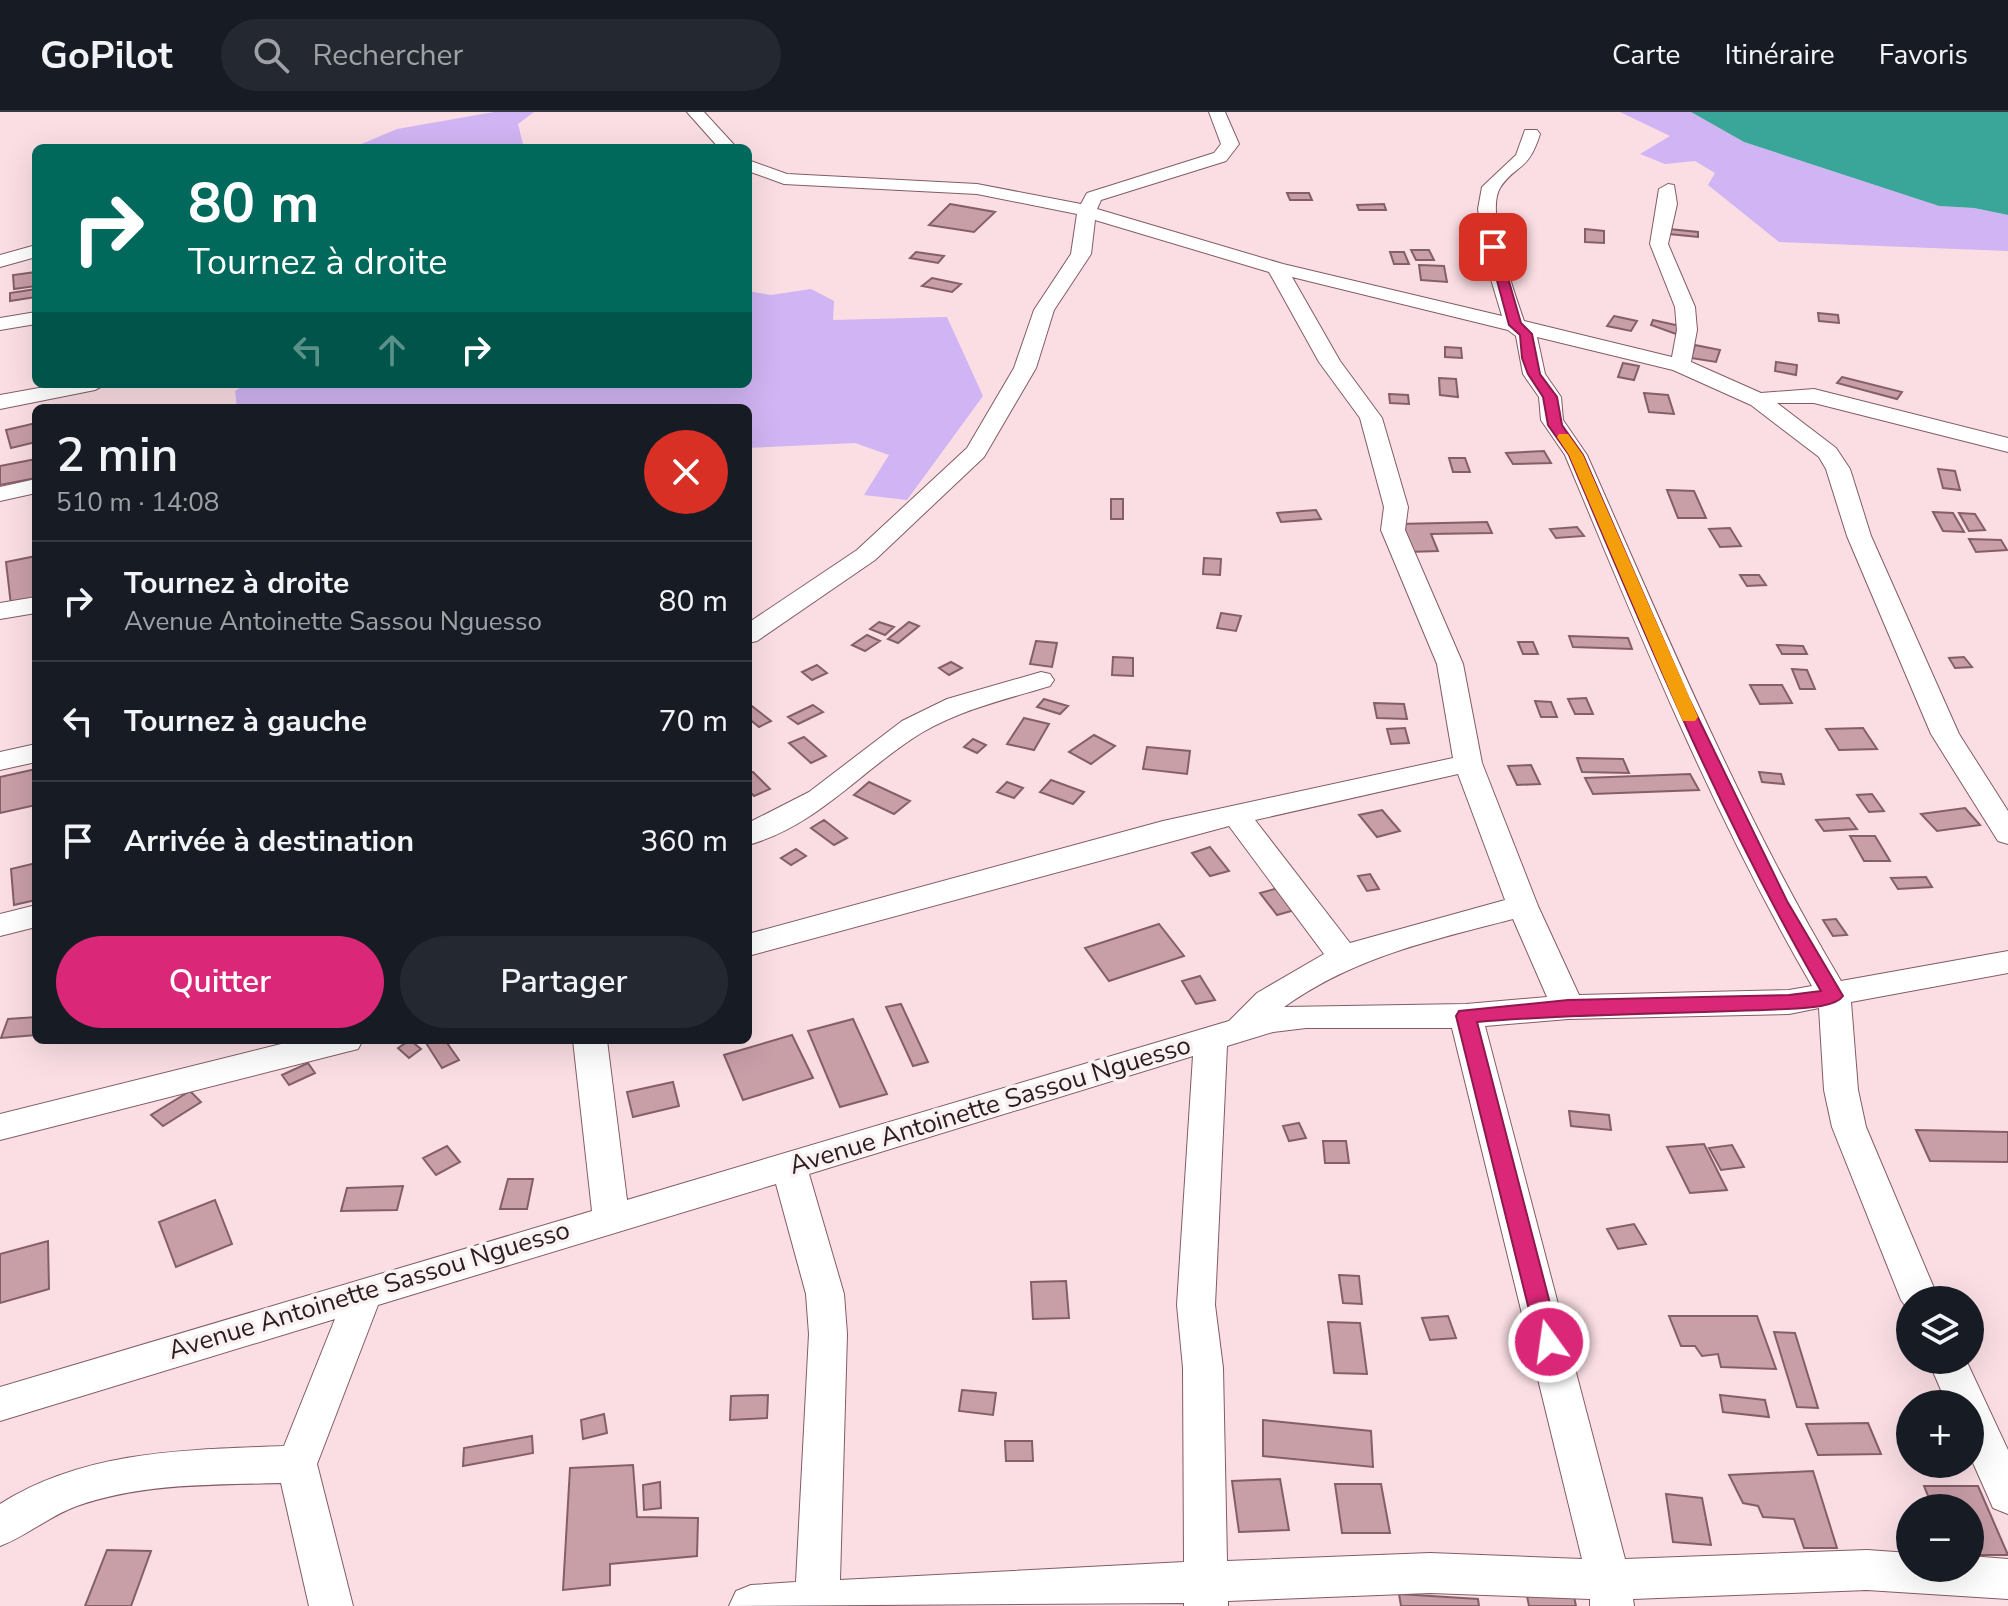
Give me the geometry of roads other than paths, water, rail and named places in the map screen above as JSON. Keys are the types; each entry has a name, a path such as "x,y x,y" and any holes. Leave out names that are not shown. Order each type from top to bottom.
{"street":[{"path":"695,112 724,144"},
{"path":"752,632 866,555 901,526 976,452 1025,368 1044,310 1081,254 1086,214 1093,197 1220,157 1228,151 1230,144 1217,112"},
{"path":"1531,134 1524,157 1491,187 1487,209 1497,266 1515,325 1526,334 1528,358 1534,374 1550,397 1552,420 1576,455 1686,710 1778,901 1834,996 1841,1090 1849,1127 1914,1286"},
{"path":"752,167 784,179 977,189 1031,197 1277,268 1680,365 1759,400 1828,453 1838,469 1859,536 1945,734 2008,834"},
{"path":"1668,189 1669,207 1660,229 1659,242 1681,293 1689,329 1680,365"},
{"path":"0,261 32,252"},
{"path":"1277,268 1330,362 1375,426 1396,507 1393,530 1450,664 1468,763 1523,906 1568,1007"},
{"path":"0,324 32,319"},
{"path":"0,402 74,388"},
{"path":"1759,400 1788,395 1814,396 2008,445"},
{"path":"0,494 32,487"},
{"path":"0,611 32,606"},
{"path":"752,833 819,798 912,727 957,705 1041,680"},
{"path":"0,761 32,754"},
{"path":"752,944 1020,868 1235,813 1468,763"},
{"path":"1235,813 1343,957"},
{"path":"1206,1594 1203,1368 1196,1305 1225,1035 1263,1003 1343,957 1523,906"},
{"path":"0,925 32,917"},
{"name":"Avenue Antoinette Sassou Nguesso","path":"0,1404 611,1217 1225,1035 1306,1016 1466,1016 1568,1007 1727,1004 1834,996 2008,962"},
{"path":"1466,1016 1610,1593"},
{"path":"0,1127 330,1044"},
{"path":"590,1044 611,1217"},
{"path":"789,1165 825,1294 828,1334 817,1604"},
{"path":"331,1606 297,1464 365,1291"},
{"path":"1984,1441 2008,1495"},
{"path":"0,1527 59,1493 121,1473 297,1464"},
{"path":"751,1606 991,1590 1206,1594 1430,1573 1610,1593 1867,1570 2008,1579"}]}
